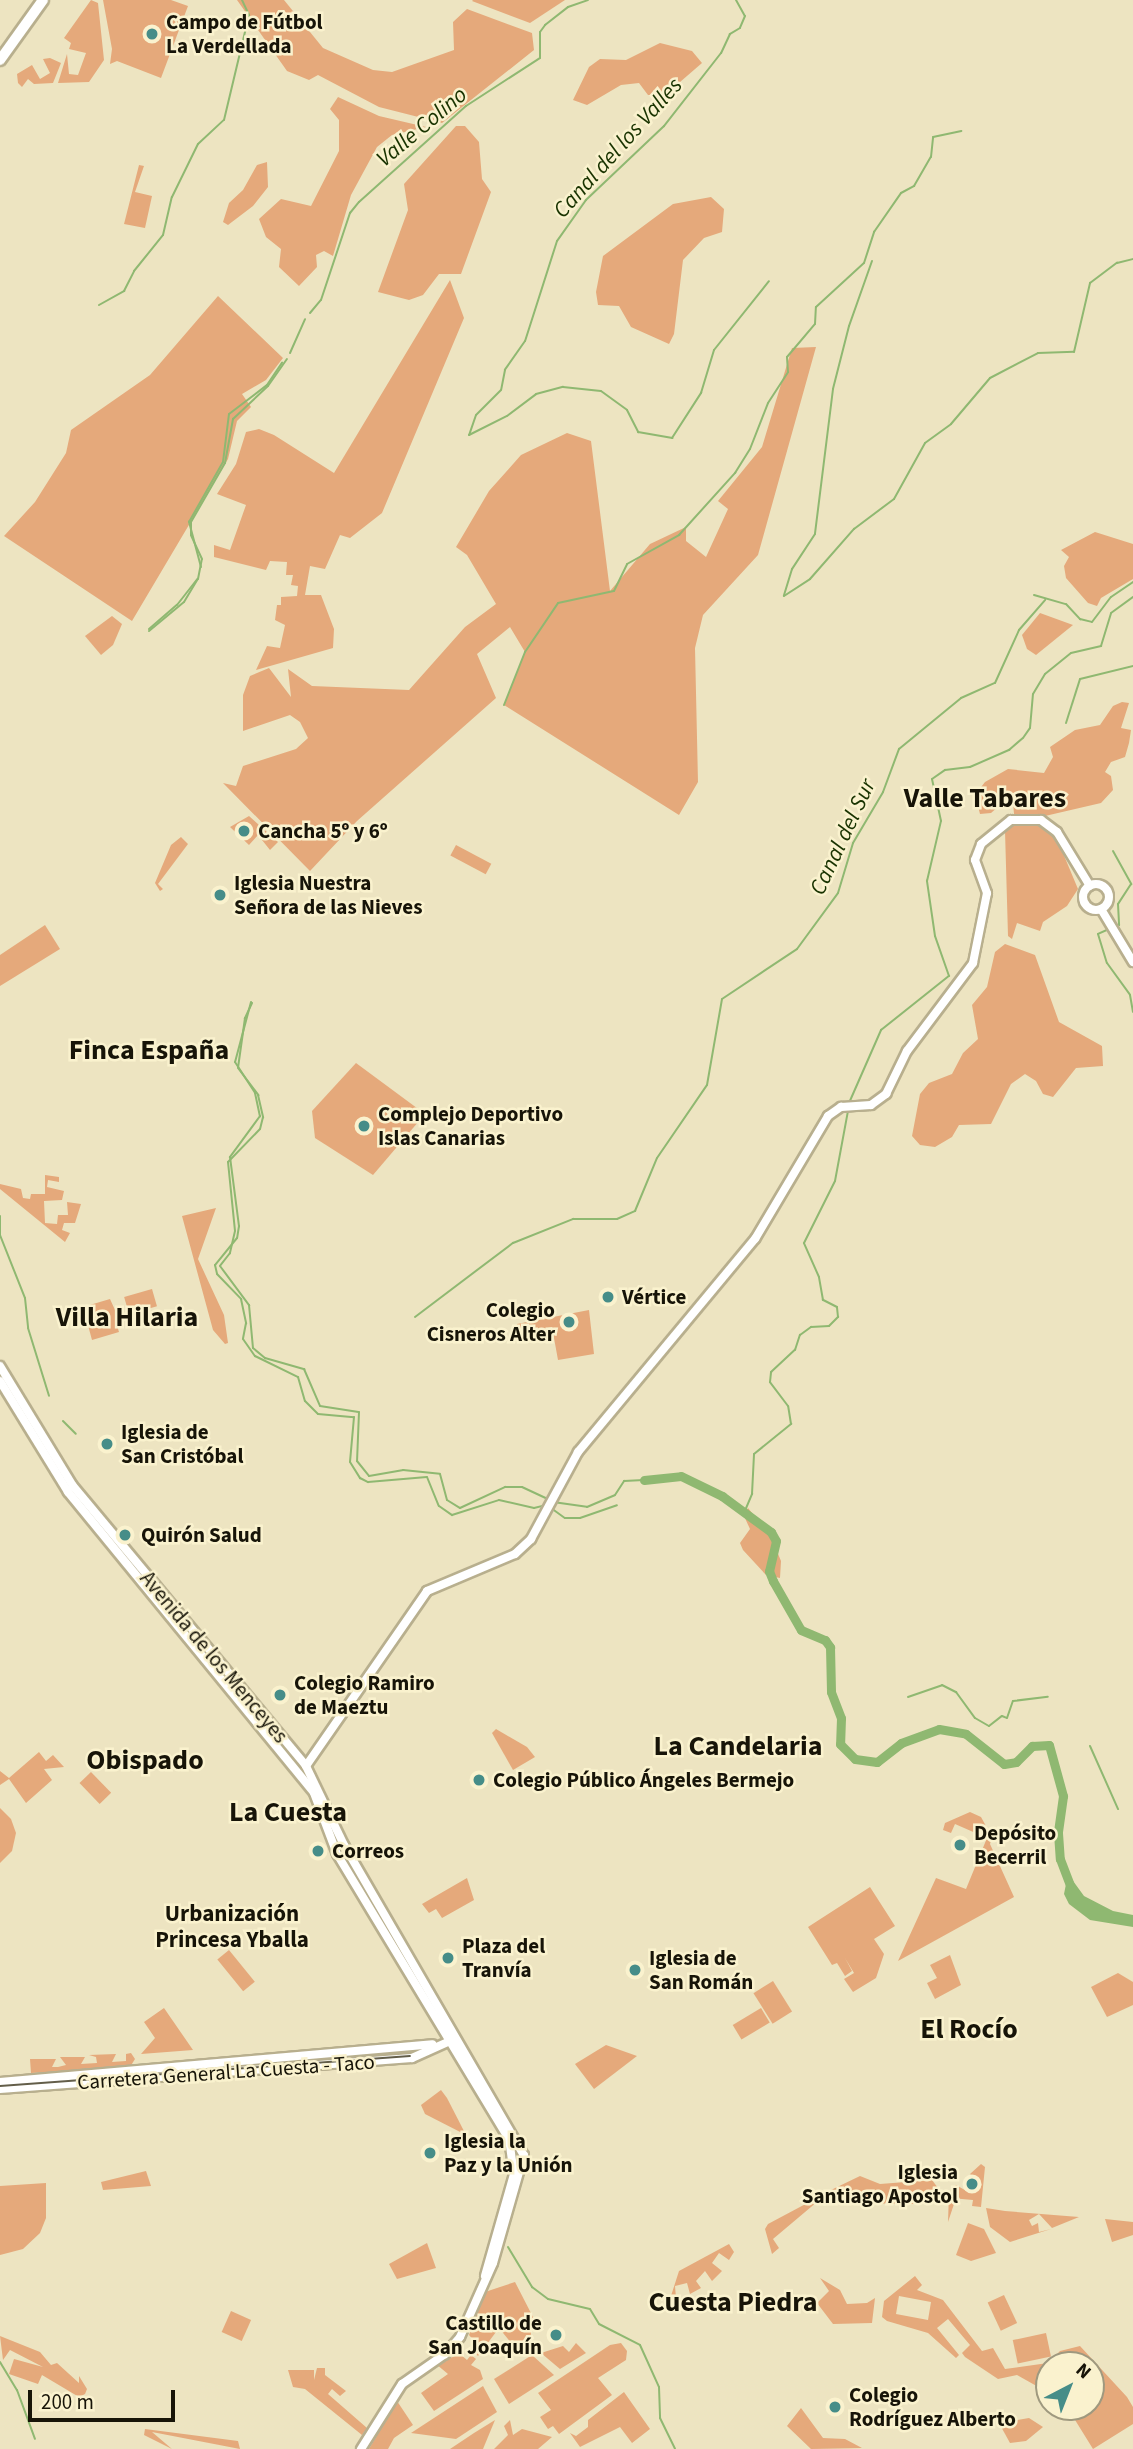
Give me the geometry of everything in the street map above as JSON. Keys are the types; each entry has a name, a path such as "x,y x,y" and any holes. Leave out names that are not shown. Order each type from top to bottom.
{"main road":[{"path":"0,60 43,0"},
{"path":"303,1769 427,1591 515,1554 531,1539 558,1483 586,1443 755,1239 828,1116 841,1107 871,1105 886,1094 908,1051 973,963 987,893 974,855 1011,820 1033,818 1054,828 1090,886 1085,903 1101,909 1133,962"},
{"path":"1090,886 1100,885 1107,891 1109,900 1101,909"},
{"name":"Avenida de los Menceyes","path":"0,1366 57,1476 303,1769 342,1850 446,2037 517,2154"},
{"name":"Avenida de los Menceyes","path":"0,1381 19,1406"},
{"name":"Avenida de los Menceyes","path":"342,1850 455,2032 517,2154"},
{"name":"Carretera General La Cuesta - Taco","path":"0,2089 418,2052 455,2032"},
{"name":"Carretera General La Cuesta - Taco","path":"0,2082 418,2052"},
{"path":"361,2449 402,2384 451,2349 463,2330 485,2276 513,2182 517,2154"}],"shaded area":[{"path":"91,0 98,3 104,60 89,82 58,83 67,54 69,74 78,75 86,53 69,49 71,43 64,38"},
{"name":"Campo de Fútbol La Verdellada","path":"103,0 171,0 188,6 161,78 117,61 110,64 112,49"},
{"path":"237,0 284,0 323,48 373,70 392,72 454,50 453,22 467,9 532,33 534,50 442,123 379,107 318,75 309,80 287,71"},
{"path":"473,0 565,0 530,23 472,1"},
{"path":"660,43 692,51 702,63 665,95 648,95 639,83 621,85 587,105 573,100 589,67 600,59 626,60"},
{"path":"50,58 61,63 53,83 34,84 28,79 22,87 18,83 17,74 32,65 40,79 50,73 43,59"},
{"path":"338,97 379,116 426,127 392,135 377,147 351,195 333,256 324,251 316,255 317,267 299,286 279,267 281,249 266,237 259,219 281,199 311,206 339,151 339,120 330,109"},
{"path":"456,126 465,126 479,142 482,179 491,192 461,274 439,274 423,295 409,300 378,292 408,210 404,184"},
{"path":"267,162 268,187 253,206 228,225 223,222 229,203 243,190 257,165"},
{"path":"139,165 144,166 135,192 152,196 145,228 124,224"},
{"path":"711,197 724,209 722,232 704,238 683,260 674,334 669,344 631,327 619,306 598,305 596,292 603,256 673,204"},
{"path":"450,280 464,318 382,513 350,538 340,535 325,569 310,566 305,595 321,595 334,629 333,648 256,670 267,646 280,648 285,625 275,620 277,605 281,605 281,597 297,596 298,586 291,585 293,575 286,575 287,562 270,561 266,570 214,557 214,545 230,550 246,505 217,494 236,464 246,432 259,429 274,435 334,473"},
{"path":"218,296 283,358 266,380 242,394 251,407 237,421 228,459 132,621 4,536 35,502 66,453 71,430 150,375"},
{"path":"816,347 758,555 703,615 695,648 698,782 679,815 504,705 525,652 510,627 477,654 496,698 357,821 310,871 223,783 236,786 243,766 296,749 308,738 300,722 290,715 243,731 243,695 250,676 269,668 291,697 288,669 312,686 409,690 465,627 496,604 467,555 456,547 489,491 521,455 567,433 591,441 610,591 650,544 686,527 686,541 706,557 728,509 718,501 762,447 792,348"},
{"path":"1095,532 1133,544 1133,579 1101,598 1097,606 1088,603 1066,578 1064,566 1069,557 1061,550"},
{"path":"1040,613 1073,625 1036,655 1027,649 1022,635"},
{"path":"112,616 122,624 113,645 101,655 85,636"},
{"path":"1122,702 1129,703 1121,728 1131,730 1129,743 1125,757 1111,762 1105,772 1111,776 1113,790 1101,803 1045,816 1014,814 1013,802 1007,799 991,813 980,814 975,795 985,782 1008,769 1044,773 1053,757 1050,747 1075,730 1100,725 1113,706"},
{"path":"249,816 278,842 270,850 258,835 249,845 230,827"},
{"path":"1017,823 1041,823 1055,834 1078,889 1067,906 1043,922 1040,931 1017,923 1012,939 1008,936 1005,831"},
{"path":"181,837 188,844 158,884 163,889 160,891 155,883 171,845"},
{"path":"456,845 491,864 486,874 450,856"},
{"path":"45,925 60,949 0,986 0,955"},
{"path":"1005,944 1035,955 1059,1022 1102,1046 1103,1066 1076,1068 1053,1097 1043,1094 1036,1081 1025,1074 1011,1084 991,1124 959,1125 952,1137 935,1147 920,1145 912,1136 920,1094 929,1083 952,1074 963,1053 978,1039 972,1005 987,987 995,952"},
{"name":"Complejo Deportivo Islas Canarias","path":"356,1063 425,1114 373,1175 315,1138 312,1111"},
{"path":"45,1175 59,1177 59,1182 48,1180 47,1187 64,1191 62,1200 44,1201 45,1223 57,1224 58,1215 68,1215 67,1202 81,1204 75,1223 64,1223 62,1230 70,1233 65,1242 0,1189 0,1184 21,1189 23,1198 30,1199 31,1194 45,1194"},
{"path":"216,1208 198,1259 224,1315 228,1343 225,1344 213,1330 182,1216"},
{"path":"152,1289 157,1306 129,1314 124,1297"},
{"path":"110,1299 120,1321 116,1322 119,1332 92,1340 83,1307"},
{"path":"589,1310 594,1354 558,1360 552,1327 518,1334 517,1324"},
{"path":"748,1508 771,1537 781,1561 780,1578 766,1575 743,1550 740,1543 750,1529 744,1516"},
{"path":"496,1729 527,1747 535,1757 513,1770 492,1733"},
{"path":"39,1752 46,1761 53,1755 64,1767 44,1769 52,1780 26,1803 9,1779 0,1785 0,1771 9,1778"},
{"path":"91,1772 111,1793 100,1804 79,1783"},
{"path":"0,1808 11,1819 16,1833 12,1851 0,1863"},
{"path":"970,1812 981,1817 992,1837 990,1844 1014,1897 898,1961 936,1878 966,1889 987,1838 955,1824 951,1833 943,1830 945,1823"},
{"path":"1068,1874 1084,1896 1113,1911 1133,1915 1133,1927 1090,1920 1069,1904 1064,1894"},
{"path":"467,1878 474,1900 442,1918 436,1909 429,1913 422,1904"},
{"path":"870,1887 895,1926 874,1939 884,1954 876,1978 853,1992 844,1979 854,1973 845,1958 852,1971 845,1976 837,1963 832,1965 808,1927"},
{"path":"229,1950 255,1982 243,1991 217,1959"},
{"path":"950,1955 961,1985 935,1999 927,1983 937,1978 930,1965"},
{"path":"1118,1973 1133,1982 1133,2005 1107,2017 1091,1987"},
{"path":"773,1981 792,2012 773,2024 753,1993"},
{"path":"164,2008 193,2050 141,2054 155,2038 144,2022"},
{"path":"761,2008 770,2023 741,2040 733,2025"},
{"path":"606,2045 637,2056 594,2089 575,2064"},
{"path":"131,2053 135,2059 130,2067 31,2073 30,2059 56,2059 52,2067 58,2067 66,2065 60,2057 85,2057 81,2064 97,2063 96,2057 89,2055 116,2054 112,2062 126,2061 126,2054"},
{"path":"441,2090 466,2135 425,2114 421,2105"},
{"path":"981,2164 985,2167 981,2207 972,2206 973,2200 951,2198 954,2204 948,2222 949,2193 956,2185 970,2193 982,2185 970,2174"},
{"path":"146,2171 151,2186 103,2190 101,2182"},
{"path":"860,2176 880,2184 932,2180 938,2188 918,2204 839,2201 831,2190"},
{"path":"46,2183 46,2218 40,2233 23,2249 0,2255 0,2186"},
{"path":"830,2191 773,2239 779,2248 772,2254 765,2229 768,2224"},
{"path":"986,2208 1079,2217 1052,2228 1039,2214 1029,2220 1032,2226 1038,2223 1039,2232 1051,2229 1010,2242 990,2227"},
{"path":"1105,2219 1133,2222 1133,2235 1112,2242"},
{"path":"968,2223 984,2229 996,2253 971,2261 956,2255"},
{"path":"427,2243 436,2268 397,2279 389,2264"},
{"path":"729,2244 734,2252 729,2260 719,2253 712,2263 722,2271 712,2281 705,2271 696,2281 701,2288 690,2294 687,2283 675,2286 676,2298 670,2299 679,2271"},
{"path":"915,2276 922,2285 917,2290 943,2300 982,2351 993,2348 1005,2369 1035,2365 1035,2385 1017,2375 998,2379 965,2357 962,2353 970,2345 948,2319 937,2328 959,2355 956,2358 928,2333 887,2321 882,2317 884,2301","holes":["899,2296 931,2302 928,2320 896,2314"]},
{"path":"820,2278 840,2290 847,2304 867,2303 875,2298 872,2323 833,2324 817,2303 829,2291"},
{"path":"515,2282 533,2317 529,2349 521,2355 499,2328 478,2356 474,2352 478,2345 469,2335 485,2292"},
{"path":"1004,2295 1017,2323 1001,2331 988,2303"},
{"path":"231,2311 251,2320 242,2341 222,2332"},
{"path":"1046,2333 1050,2351 1035,2351 1035,2360 1018,2364 1013,2340"},
{"path":"0,2336 40,2352 51,2365 57,2363 79,2383 79,2376 87,2389 85,2394 79,2397 42,2375 38,2384 9,2374 14,2359 43,2367 10,2350 3,2360"},
{"path":"576,2343 586,2353 560,2369 541,2353 563,2346 569,2352"},
{"path":"621,2343 627,2351 626,2360 598,2378 612,2395 559,2434 553,2426 548,2429 540,2417 551,2410 538,2393 610,2345"},
{"path":"1080,2346 1085,2351 1060,2351"},
{"path":"460,2354 467,2360 471,2355 476,2359 471,2365 480,2370 483,2379 434,2411 421,2393 448,2374 436,2364"},
{"path":"532,2355 554,2375 509,2404 494,2379"},
{"path":"317,2368 325,2368 325,2375 346,2391 340,2396 332,2389 328,2394 367,2428 362,2435 305,2389 293,2387 288,2370 314,2370 314,2380"},
{"path":"1105,2373 1133,2407 1133,2424 1093,2449 1076,2421 1105,2421"},
{"path":"483,2386 497,2412 456,2439 411,2433"},
{"path":"624,2392 650,2429 632,2443 620,2427 580,2447 570,2433 576,2436 588,2427 588,2420"},
{"path":"397,2401 413,2425 394,2438 388,2449 369,2449"},
{"path":"801,2408 823,2438 845,2439 862,2448 811,2449 787,2426"},
{"path":"1029,2418 1043,2427 1026,2441 1010,2443 999,2423"},
{"path":"495,2420 483,2449 450,2449 474,2433"},
{"path":"510,2420 513,2435 522,2429 552,2437 538,2449 494,2449 508,2435 504,2426"},
{"path":"145,2429 238,2441 240,2449 152,2432 172,2449 144,2435"}],"waterway":[{"name":"Canal del los Valles","path":"99,305 124,291 134,271 163,235 172,197 198,144 224,120 249,15 242,0"},
{"name":"Valle Colino","path":"310,313 321,300 350,213 359,202 466,106 540,58 540,32 545,25 568,7 588,0"},
{"name":"Canal del los Valles","path":"736,0 745,16 740,28 730,34 721,53 664,126 586,200 557,241 525,341 505,370 501,390 476,415 469,435 507,416 536,394 563,387 601,391 627,410 638,432 672,438 701,393 714,350 769,281"},
{"path":"504,705 525,652 558,603 614,591 627,564 679,535 735,473 750,449 768,403 788,372 787,357 815,324 816,307 864,263 874,232 901,193 914,186 931,157 933,137 961,131"},
{"name":"Canal del los Valles","path":"872,261 849,326 833,389 815,534 792,569 784,596 810,579 854,529 894,499 925,443 951,424 990,378 1038,353 1074,352 1090,283 1117,263 1133,259"},
{"name":"Valle Colino","path":"290,353 305,319"},
{"name":"Valle Colino","path":"149,631 184,602 198,579 202,559 191,535 191,522 225,463 233,419 268,386 287,359"},
{"name":"Valle Colino","path":"201,567 189,522 223,462 229,414 267,385 282,363"},
{"name":"Valle Colino","path":"149,629 177,605 197,579"},
{"path":"1034,595 1066,604 1080,619 1092,622 1111,597 1133,582"},
{"name":"Valle Tabares","path":"849,1103 881,1030 949,976 935,936 927,881 941,821 932,779 945,770 970,767 1009,750 1023,738 1030,728 1033,694 1045,674 1071,653 1101,646 1111,613 1133,597"},
{"name":"Canal del Sur","path":"415,1317 513,1243 573,1219 617,1219 635,1211 657,1158 707,1085 722,999 797,949 838,893 853,843 883,792 899,749 961,698 995,683 1019,630 1045,600"},
{"path":"1066,723 1080,679 1133,666"},
{"path":"1113,851 1131,884 1118,904 1119,925 1114,927"},
{"path":"1109,929 1098,934 1107,963 1130,995 1133,1012"},
{"path":"251,1002 235,1062 255,1093 260,1116 230,1157 239,1226 237,1238 215,1265 217,1274 241,1299 246,1323 243,1339 255,1356 298,1377 305,1401 318,1414 354,1417 350,1462 360,1478 368,1482 427,1477 439,1506 452,1515 499,1500 534,1508 546,1505"},
{"path":"252,1003 245,1018 238,1068 258,1095 263,1117 260,1129 228,1162 235,1231 230,1253 220,1266 249,1305 253,1348 265,1358 304,1369 320,1406 359,1412 357,1461 369,1476 403,1470 440,1474 447,1500 460,1508 505,1487 522,1487 548,1499"},
{"name":"Valle Tabares","path":"744,1513 752,1494 754,1454 791,1424 788,1406 770,1382 771,1372 795,1350 800,1335 811,1327 829,1326 838,1317 837,1307 823,1300 819,1277 804,1243 835,1181 848,1111"},
{"path":"0,1216 0,1235 25,1298 28,1328 49,1396"},
{"path":"63,1421 76,1434"},
{"path":"644,1480 681,1476 722,1496 771,1532 776,1541 769,1571 773,1581 801,1630 825,1640 830,1647 831,1692 841,1718 840,1744 855,1759 877,1762 901,1743 939,1729 966,1734 1004,1764 1016,1762 1032,1746 1049,1745 1063,1796 1058,1833 1060,1859 1069,1883"},
{"path":"553,1502 587,1507 615,1495 624,1481 644,1480"},
{"path":"551,1508 565,1518 580,1518 617,1505"},
{"path":"908,1697 942,1685 956,1692 975,1718 989,1726 1002,1716 1007,1718 1013,1701 1048,1697"},
{"path":"1090,1746 1118,1809"},
{"path":"508,2247 532,2287 548,2299 590,2309 599,2324 640,2345 659,2387 660,2418 675,2449"},
{"path":"0,2362 17,2390 35,2439"}],"tram line":[{"path":"0,2086 410,2056"}],"place":[{"name":"Campo de Fútbol La Verdellada","path":"152,34"},
{"name":"Cancha 5º y 6º","path":"244,831"},
{"name":"Iglesia Nuestra Señora de las Nieves","path":"220,895"},
{"name":"Complejo Deportivo Islas Canarias","path":"364,1126"},
{"name":"Vértice","path":"608,1297"},
{"name":"Colegio Cisneros Alter","path":"569,1322"},
{"name":"Iglesia de San Cristóbal","path":"107,1444"},
{"name":"Quirón Salud","path":"125,1535"},
{"name":"Colegio Ramiro de Maeztu","path":"280,1695"},
{"name":"Colegio Público Ángeles Bermejo","path":"479,1780"},
{"name":"Depósito Becerril","path":"960,1845"},
{"name":"Correos","path":"318,1851"},
{"name":"Plaza del Tranvía","path":"448,1958"},
{"name":"Iglesia de San Román","path":"635,1970"},
{"name":"Iglesia la Paz y la Unión","path":"430,2153"},
{"name":"Iglesia Santiago Apostol","path":"972,2184"},
{"name":"Castillo de San Joaquín","path":"556,2335"},
{"name":"Colegio Rodríguez Alberto","path":"835,2407"}],"district":[{"name":"Valle Tabares","path":"985,798"},
{"name":"Finca España","path":"149,1050"},
{"name":"Villa Hilaria","path":"127,1317"},
{"name":"La Candelaria","path":"738,1746"},
{"name":"Obispado","path":"145,1760"},
{"name":"La Cuesta","path":"288,1812"},
{"name":"Urbanización Princesa Yballa","path":"232,1927"},
{"name":"El Rocío","path":"969,2029"},
{"name":"Cuesta Piedra","path":"733,2302"}]}
